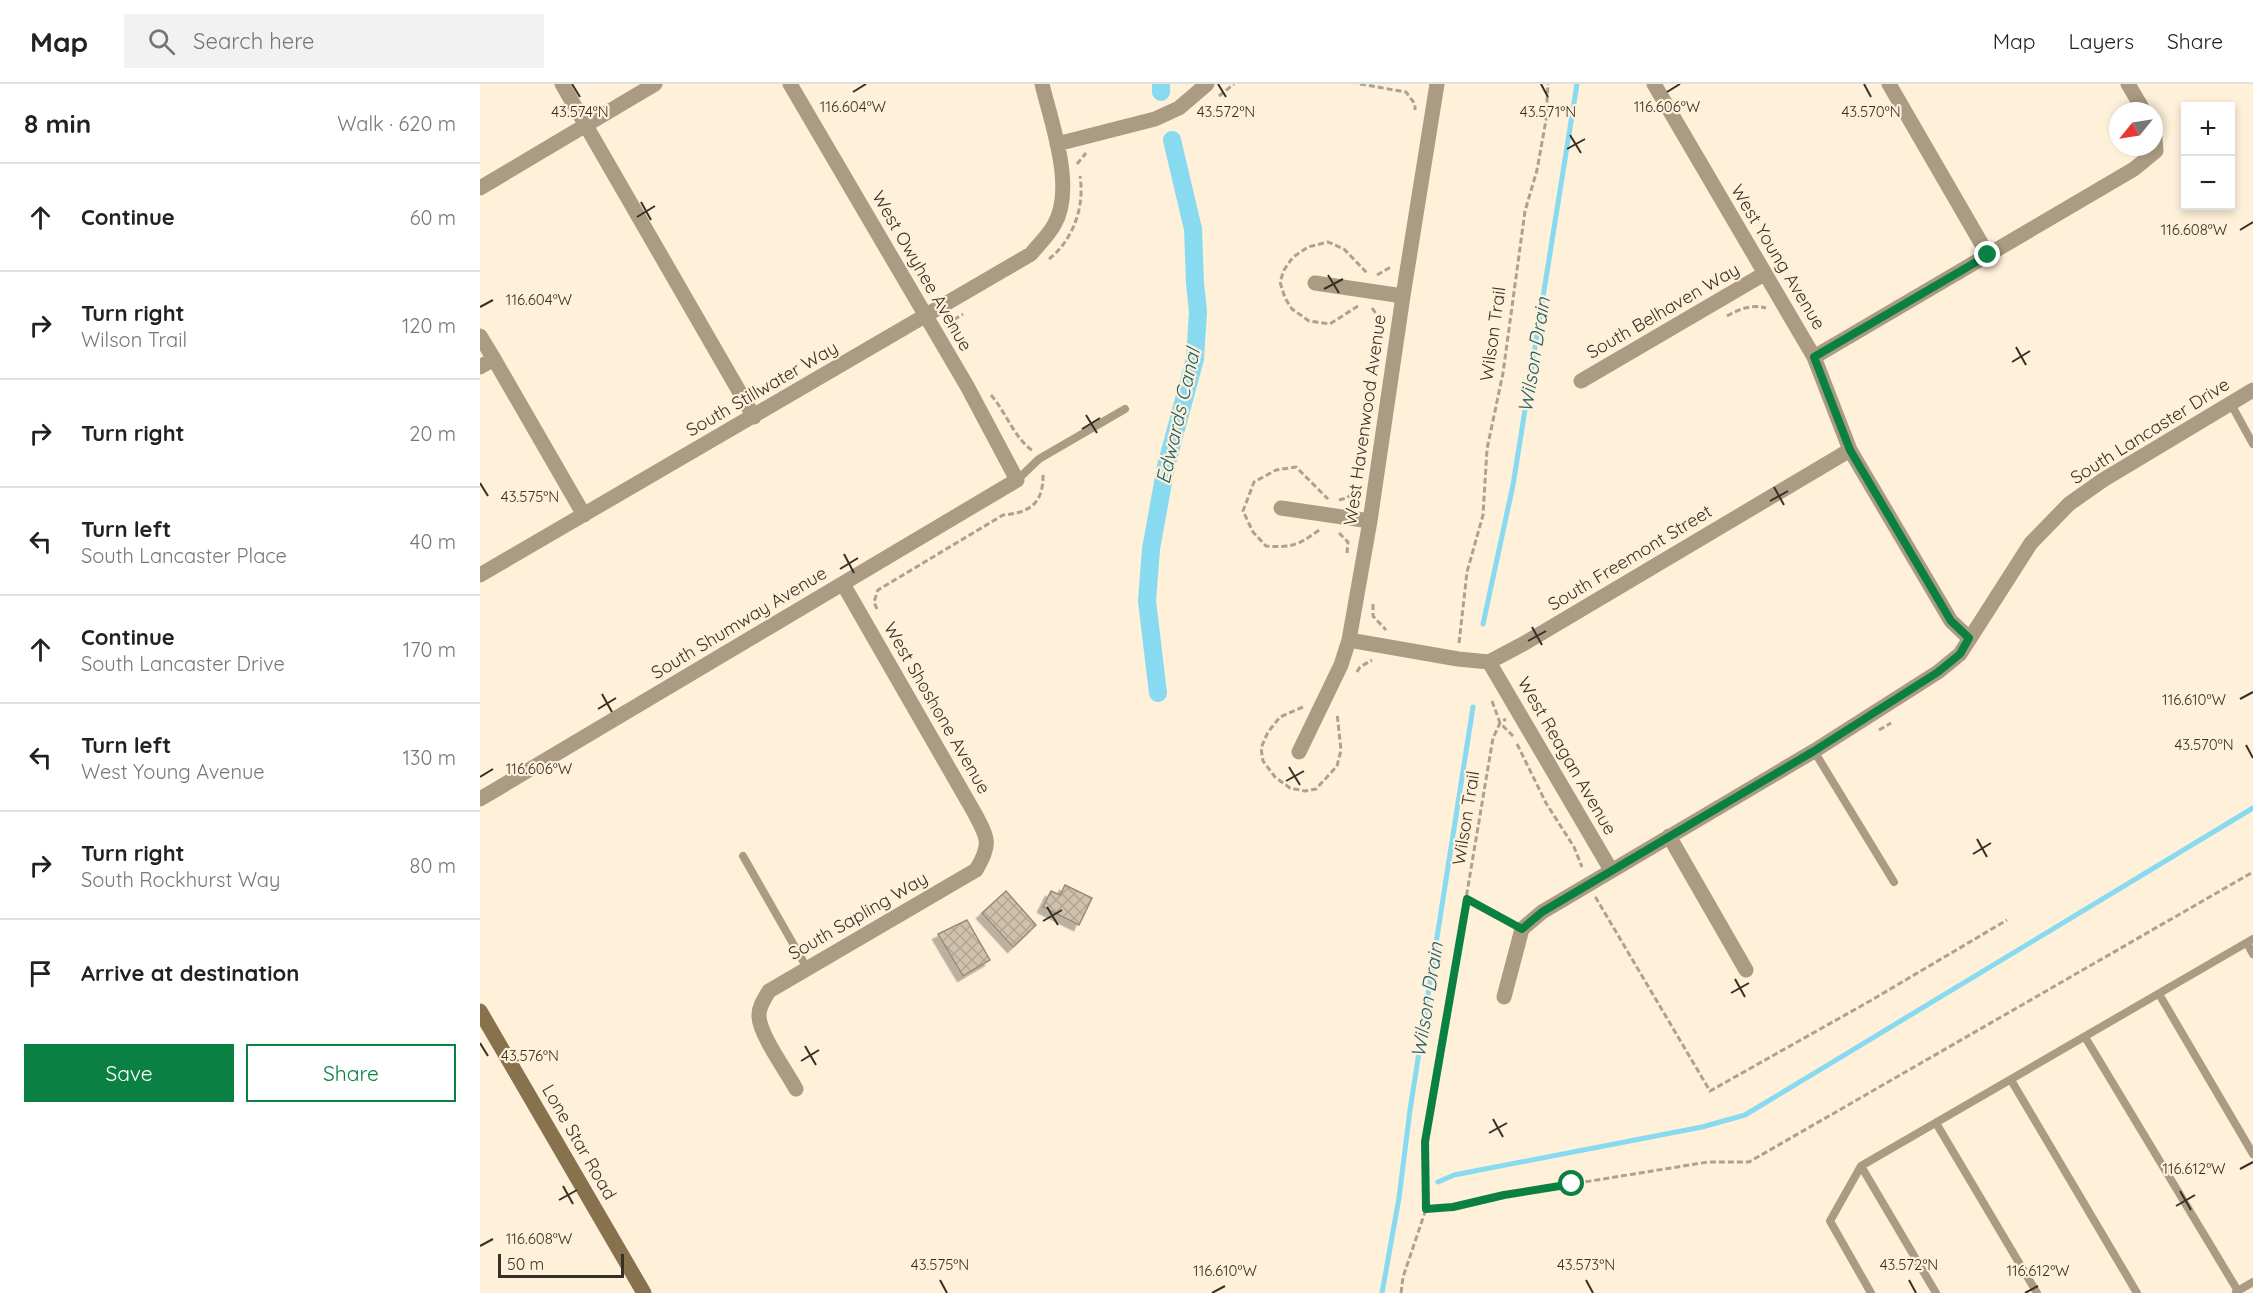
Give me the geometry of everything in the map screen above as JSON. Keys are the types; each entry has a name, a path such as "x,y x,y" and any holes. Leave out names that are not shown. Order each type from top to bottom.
{"main road":[{"name":"Lone Star Road","path":"480,1011 644,1293"}],"street":[{"path":"562,84 754,417"},
{"path":"480,188 655,84"},
{"name":"West Owyhee Avenue","path":"790,84 967,386 1017,480"},
{"path":"1042,84 1057,144 1155,119 1179,108 1207,84"},
{"name":"West Havenwood Avenue","path":"1299,752 1341,665 1349,640 1370,521 1437,84"},
{"name":"West Young Avenue","path":"1654,84 1814,357 1850,450 1951,621 1969,638"},
{"path":"1889,84 1988,255"},
{"path":"2128,84 2139,102"},
{"name":"South Stillwater Way","path":"480,575 1031,254 1054,225 1060,210 1063,184 1057,144"},
{"path":"1814,357 2134,169 2150,156"},
{"name":"South Belhaven Way","path":"1581,381 1764,274"},
{"path":"1315,283 1403,296"},
{"path":"480,336 584,515"},
{"path":"480,368 494,360"},
{"name":"South Lancaster Drive","path":"1522,929 1542,912 1814,751 1938,672 1960,654 2031,543 2069,504 2103,480 2253,390"},
{"name":"South Freemont Street","path":"1489,662 1850,450"},
{"name":"South Shumway Avenue","path":"480,799 1017,480"},
{"path":"1281,508 1370,521"},
{"name":"West Shoshone Avenue","path":"843,584 974,812 987,839 985,855"},
{"path":"1349,640 1458,659 1489,662"},
{"name":"West Reagan Avenue","path":"1489,662 1611,870"},
{"path":"1669,836 1746,970"},
{"name":"South Sapling Way","path":"796,1089 762,1030 759,1016 761,1004 769,991 976,870 985,855"},
{"path":"1504,997 1522,929"}],"lane":[{"path":"2231,404 2253,444"},
{"path":"1017,480 1040,459 1125,408"},
{"path":"1814,751 1894,882"},
{"path":"743,856 807,968"},
{"path":"1871,1293 1830,1221 1861,1166 2250,941 2253,954"},
{"path":"2159,994 2253,1154"},
{"path":"2085,1037 2236,1292 2253,1282"},
{"path":"2011,1080 2137,1293"},
{"path":"1936,1123 2037,1293"},
{"path":"1861,1166 1936,1293"}],"path":[{"path":"1214,99 1234,84"},
{"name":"Wilson Trail","path":"1458,659 1467,572 1483,515 1487,449 1503,373 1525,212 1537,170 1546,120 1548,84"},
{"path":"1046,261 1061,250 1071,233 1079,208 1080,180 1076,164 1086,153"},
{"path":"1718,321 1737,310 1756,305 1769,308"},
{"path":"957,339 952,329 955,319 971,309"},
{"path":"880,616 874,602 879,590 1003,515 1016,514 1030,508 1044,486 1040,459 1024,445 1001,405 990,394"},
{"path":"1372,598 1373,616 1388,631"},
{"path":"1450,640 1465,644"},
{"path":"914,672 942,720"},
{"name":"Wilson Trail","path":"1401,1293 1403,1277 1426,1209 1425,1142 1492,738 1500,723 1518,713"},
{"path":"1426,1209 1453,1207 1504,1195 1708,1162 1749,1162 2253,872"},
{"path":"1596,898 1710,1091 1870,1002 2007,920"},
{"path":"1467,899 1522,929"}],"building":[{"path":"1065,885 1092,898 1079,925 1043,907 1051,891 1060,895"},
{"path":"1006,891 1036,925 1013,947 982,913"},
{"path":"967,920 990,960 963,976 938,934"}],"waterway":[{"name":"Edwards Canal","path":"1161,84 1161,92"},
{"name":"Wilson Drain","path":"1483,624 1513,485 1577,84"},
{"name":"Edwards Canal","path":"1158,693 1147,601 1151,549 1166,466 1195,359 1198,312 1193,229 1172,140"},
{"name":"Wilson Drain","path":"1382,1293 1399,1198 1410,1110 1473,707"},
{"path":"1438,1182 1454,1175 1702,1127 1745,1115 2253,808"}],"route":[{"path":"1572,1184 1504,1195 1453,1207 1426,1209 1425,1142 1467,899 1522,929 1542,912 1589,883 1814,751 1938,672 1960,654 1969,638 1951,621 1850,450 1814,357 1988,255"}]}
